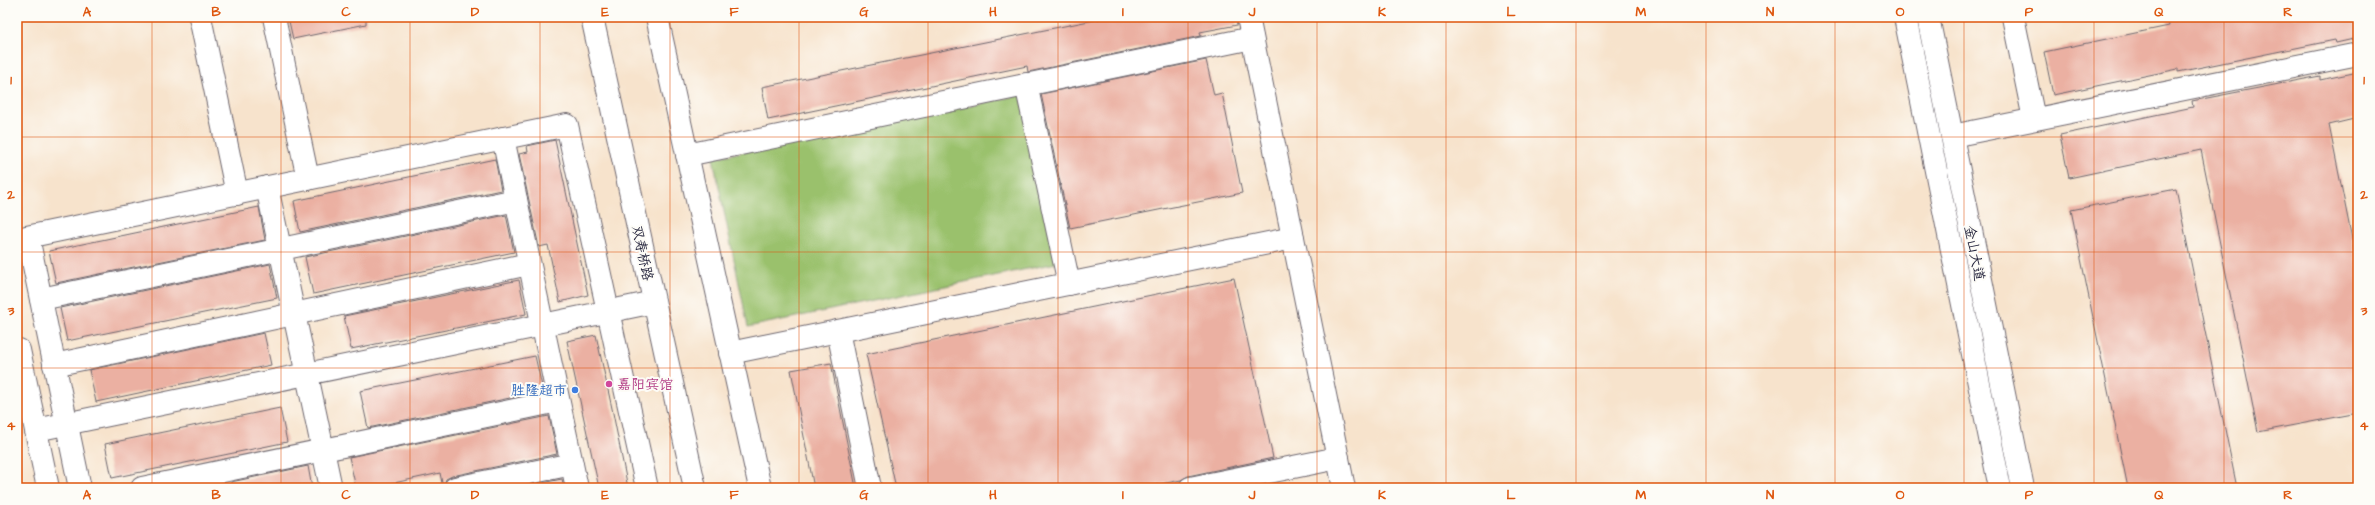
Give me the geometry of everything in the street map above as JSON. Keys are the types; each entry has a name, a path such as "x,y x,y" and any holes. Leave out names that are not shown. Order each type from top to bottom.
{"street":[{"path":"200,17 237,194"},
{"path":"274,17 308,179"},
{"name":"双寿桥路","path":"592,17 695,488"},
{"path":"657,17 760,488"},
{"name":"金山大道","path":"1905,17 2000,488"},
{"name":"金山大道","path":"1928,17 2023,488"},
{"path":"2013,17 2034,119"},
{"path":"687,155 1026,84 1250,27 1344,488"},
{"path":"1952,136 2358,54"},
{"path":"1026,84 1069,284"},
{"path":"80,488 41,299 22,238 567,125 648,488"},
{"path":"503,138 577,488"},
{"path":"267,187 331,488"},
{"path":"41,299 516,200"},
{"path":"730,353 1293,238"},
{"path":"54,365 529,264"},
{"path":"36,430 654,302"},
{"path":"838,331 870,488"},
{"path":"18,347 48,488"},
{"path":"142,488 558,401"},
{"path":"1190,488 1338,458"},
{"path":"455,488 572,464"}],"green space":[{"path":"1021,95 1056,263 748,327 713,158"}],"building":[{"path":"288,17 366,17 366,24 293,39"},
{"path":"1109,17 1236,17 1237,25 1200,32 1201,36 1028,72 1027,66 768,120 762,87"},
{"path":"2167,17 2358,17 2358,38 2336,43 2335,40 2178,72 2178,69 2053,95 2044,52 2169,26"},
{"path":"1206,60 1214,95 1222,93 1242,193 1070,228 1041,94"},
{"path":"2358,72 2358,118 2329,125 2358,269 2358,413 2258,432 2201,150 2069,178 2060,135 2193,107 2192,101 2320,76 2320,80"},
{"path":"555,140 588,295 560,302 548,245 539,247 519,154 528,152 527,146"},
{"path":"495,159 501,190 300,232 294,201"},
{"path":"2176,189 2237,488 2128,488 2071,210"},
{"path":"259,207 265,240 56,283 49,251"},
{"path":"506,215 514,252 313,294 305,257"},
{"path":"270,264 277,298 67,341 60,308"},
{"path":"1234,278 1273,458 1188,476 1181,480 1142,488 896,488 866,354"},
{"path":"519,280 526,314 351,349 344,316"},
{"path":"264,333 271,365 96,402 89,370"},
{"path":"596,335 628,488 599,488 567,341"},
{"path":"535,356 543,391 368,428 360,391"},
{"path":"831,363 856,488 814,488 791,370"},
{"path":"280,408 287,442 112,478 105,444"},
{"path":"549,416 557,454 452,476 446,479 443,488 440,473 371,488 356,488 349,457"},
{"path":"308,466 312,488 232,488 231,482"},
{"path":"562,479 564,488 517,488"}],"place":[{"name":"嘉阳宾馆","path":"609,384"},
{"name":"胜隆超市","path":"575,390"}]}
